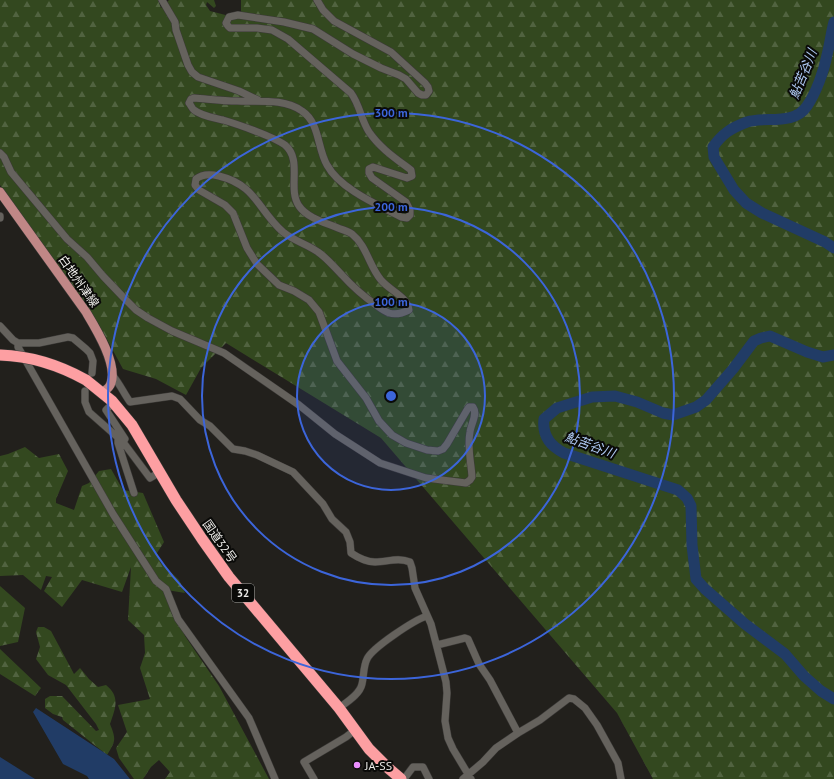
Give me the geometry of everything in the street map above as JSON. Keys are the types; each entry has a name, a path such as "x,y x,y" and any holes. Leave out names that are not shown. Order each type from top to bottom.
{"highway":[{"name":"国道32号","path":"0,356 23,357 46,362 66,369 88,381 114,402 132,425 176,500 229,577 339,708 369,749 387,767 403,779"}],"main road":[{"name":"白地州津線","path":"1,194 86,312 106,348 113,376"},
{"path":"103,392 111,384 113,376"}],"street":[{"path":"162,0 175,22 176,30 188,65 192,72 198,77 239,90 260,101"},
{"path":"0,153 4,156 12,172 67,239 87,257 136,310 172,331 224,352 299,405 335,434 380,463 426,478 466,483 472,477 468,441 475,412 474,407 469,407 451,438 443,449 438,451 427,450 406,443 392,435 380,421 366,398 337,361 319,312 308,300 279,284 257,264 247,248 233,213 225,205 199,190 195,185 196,180 200,176 216,175 232,179 243,185 282,231 290,238 317,251 325,257 352,286 369,300 390,313 397,314 409,310 409,305 406,301 385,285 377,276 364,249 351,233 310,216 298,205 295,197 294,163 291,152 285,145 229,122 200,114 195,111 189,103 191,99 194,98 236,101 274,101 302,110 311,118 326,165 334,176 349,188 383,208 401,217 407,218 410,215 410,210 406,202 372,178 368,173 369,169 373,167 407,178 412,176 411,170 382,149 368,131 356,99 351,93 306,53 283,36 272,30 257,28 230,28 226,23 229,16 238,15 307,27 353,54 406,79 418,93 426,95 429,91 425,83 391,52 334,21 323,10 317,0"},
{"path":"0,326 13,340 18,343 39,343 68,337 72,338 86,349 90,353 93,362 85,402 89,412 120,440 150,478 160,472"},
{"path":"18,343 18,347 113,514 156,581 166,590 178,619 249,718 275,779"},
{"path":"113,376 121,385 130,402 172,396 180,398 200,420 210,426 233,449 257,455 293,472 324,504 332,519 346,532 350,542 351,553 355,556 374,562 404,560 410,562 416,588 431,624 446,682 447,693 445,722 448,738 467,778 496,748 540,720 569,698 574,699 585,708 597,725 618,763 621,779"},
{"path":"114,402 106,410 125,439 120,440"},
{"path":"120,440 118,443 134,493"},
{"path":"339,708 360,690 365,664 368,657 401,630 427,616"},
{"path":"437,646 465,638 468,639 479,664 490,680 518,733"},
{"path":"314,779 304,762 355,730"},
{"path":"403,779 413,767 419,766 423,767 429,779"}],"green space":[{"path":"0,0 158,0 161,8 169,0 214,0 216,6 214,8 207,2 206,5 210,11 241,19 241,0 834,0 834,779 653,779 617,713 381,438 226,343 201,368 186,395 156,379 123,369 98,323 0,185"},
{"path":"25,447 39,458 59,454 68,471 56,499 56,503 74,510 82,486 89,483 99,471 111,469 123,490 143,493 164,542 157,553 160,562 179,580 185,593 167,590 185,636 219,686 269,779 165,779 170,772 159,760 151,767 143,779 134,779 119,758 116,748 127,732 118,705 150,699 140,668 145,653 144,635 128,620 131,567 122,592 82,580 62,607 44,591 52,577 46,576 41,590 23,575 0,576 0,456"},
{"path":"0,586 25,608 18,642 0,646"},
{"path":"38,627 44,627 51,631 74,674 80,668 98,687 106,685 114,694 116,703 110,724 114,740 107,755 63,720 62,717 53,714 45,708 45,699 50,696 62,696 96,731 99,730 66,685 48,675 36,659 40,647 36,632"},
{"path":"0,649 41,688 35,696 0,674"}],"water":[{"path":"36,708 114,759 130,779 89,779 87,776 63,764 33,712"},
{"path":"0,757 35,779 0,779"}],"waterway":[{"name":"鮎苦谷川","path":"834,22 826,61 814,95 807,106 795,116 747,122 727,132 713,147 714,157 734,190 746,203 762,213 825,242 834,248"},
{"name":"鮎苦谷川","path":"834,355 823,357 807,352 770,336 754,341 733,369 706,400 696,407 673,415 663,413 637,402 615,396 592,397 557,408 544,419 544,430 548,439 555,447 564,453 678,490 687,498 691,506 692,545 696,579 705,589 745,624 785,654 804,676 821,691 834,699"}],"place":[{"name":"JA-SS","path":"357,765"}]}
